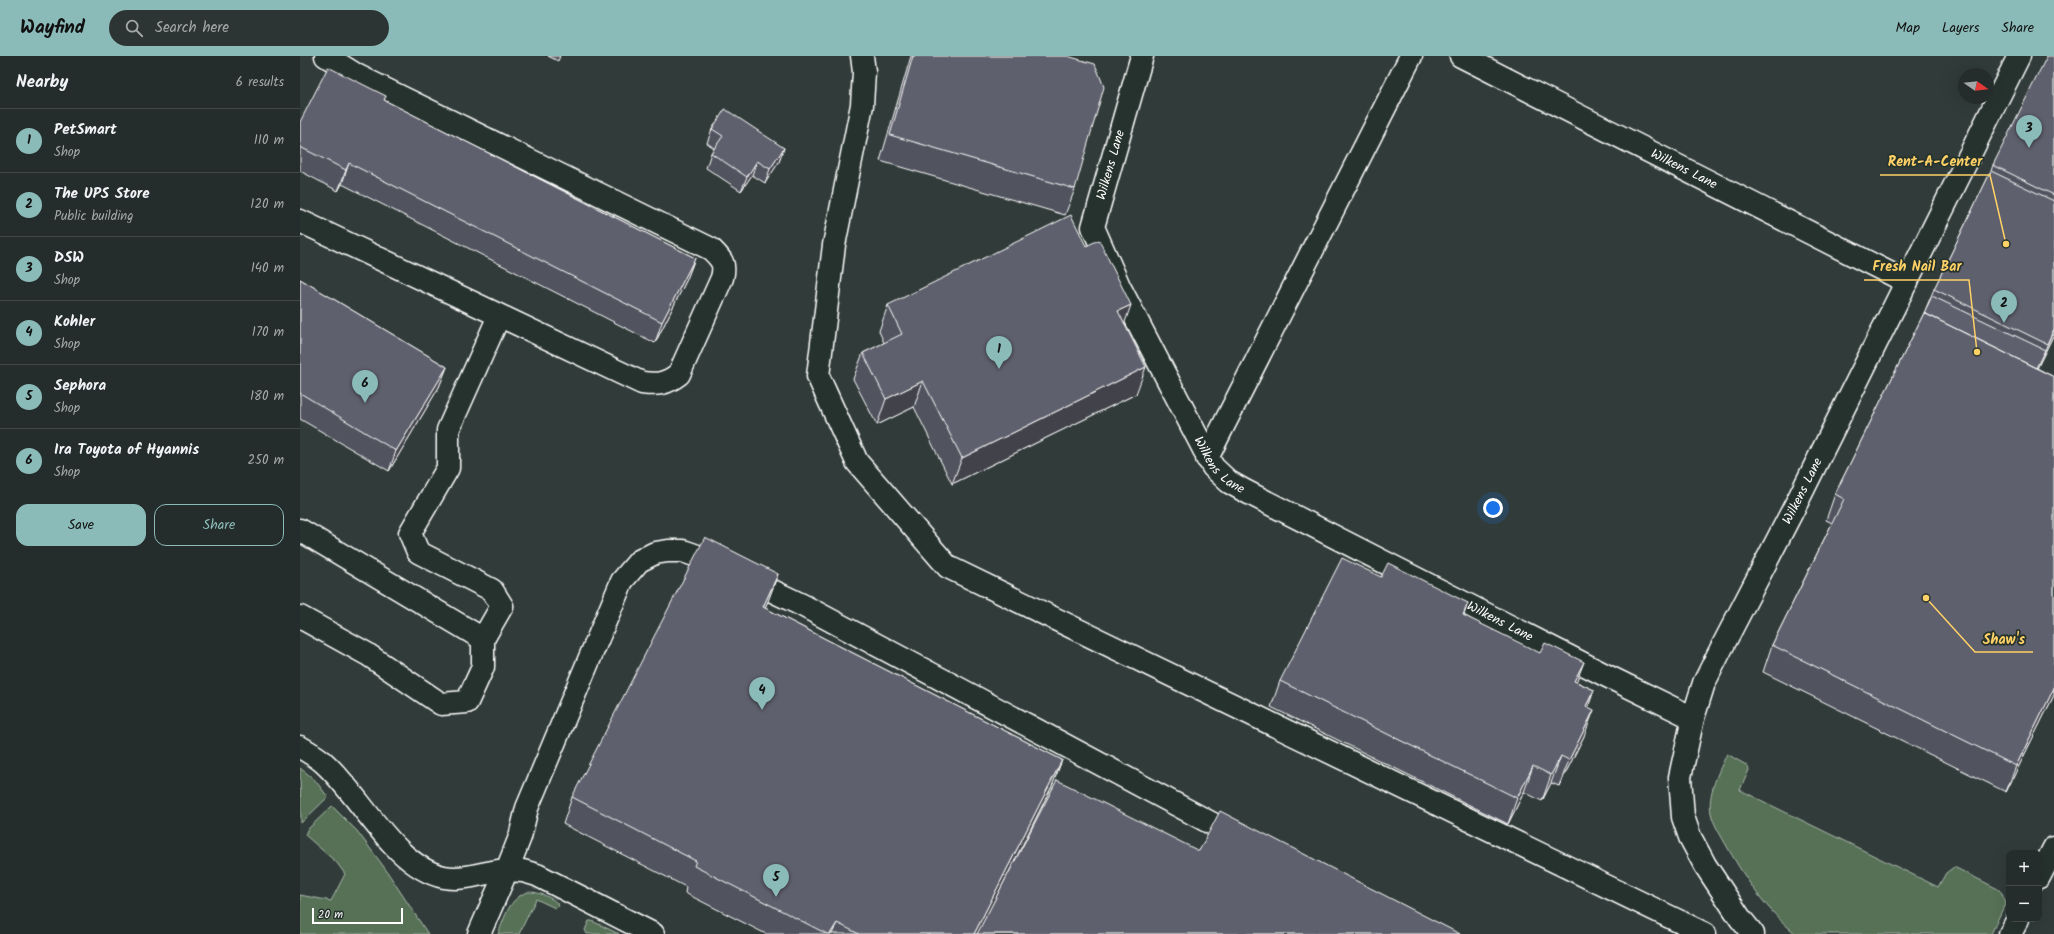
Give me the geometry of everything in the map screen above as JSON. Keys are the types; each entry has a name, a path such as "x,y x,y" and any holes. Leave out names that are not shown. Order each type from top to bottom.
{"lane":[{"path":"300,221 642,383 657,385 670,381 679,374 722,278 724,268 719,257 710,249 358,76 326,56"},
{"path":"862,56 864,72 862,105 834,245 818,376 856,462 948,566 1705,934"},
{"name":"Wilkens Lane","path":"1142,56 1093,227 1119,286 1207,458 1220,476 1245,491 1694,718 1707,677 1907,282 2019,56"},
{"path":"1207,458 1411,56"},
{"name":"Wilkens Lane","path":"1461,56 1907,282"},
{"path":"300,616 367,654 441,704 467,702 483,667 483,639 502,606 492,590 418,552 410,534 448,468 448,430 499,316"},
{"path":"300,530 483,639"},
{"path":"479,934 520,837 527,808 622,581 639,561 655,553 668,551 683,551 703,558 802,605 1256,847"},
{"path":"1694,718 1680,777 1683,817 1690,837 1704,865 1740,918 1753,934"},
{"path":"300,747 322,761 401,852 417,865 432,874 461,878 492,871 523,871 537,875 653,934"},
{"path":"2042,871 2054,848"},
{"path":"2010,934 2016,922"}],"green space":[{"path":"1727,754 1748,766 1749,770 1740,790 1938,887 1946,873 1954,867 1998,889 2002,893 2005,904 1991,934 1796,934 1774,914 1756,892 1732,856 1713,821 1710,806 1712,791 1717,775"},
{"path":"300,768 314,779 328,797 301,823"},
{"path":"332,806 357,831 384,867 428,934 300,934 300,895 331,901 345,874 337,863 305,835 307,830"},
{"path":"528,892 536,893 554,900 559,906 555,908 536,899 519,934 498,934 512,903"},
{"path":"589,921 619,934 587,934 585,930"}],"building":[{"path":"913,56 1067,56 1095,64 1104,87 1075,189 890,135"},
{"path":"2047,56 2054,56 2054,195 1993,165"},
{"path":"328,67 386,96 384,100 695,258 662,322 349,163 346,170 300,147 300,122"},
{"path":"725,109 784,148 770,169 757,161 747,177 711,153 723,136 712,129"},
{"path":"1991,171 2054,201 2054,329 2047,344 1934,289"},
{"path":"1071,215 1086,246 1099,240 1131,305 1118,311 1146,367 962,458 923,381 886,399 863,353 902,334 888,305"},
{"path":"300,279 447,367 396,451 300,393"},
{"path":"1932,296 2045,350 2036,368 1924,313"},
{"path":"1924,313 2054,377 2054,688 2016,766 1772,645 1844,499 1835,494"},
{"path":"705,537 778,574 763,607 1062,760 974,934 859,934 837,923 830,934 827,934 694,866 696,861 572,797"},
{"path":"1342,558 1381,577 1388,563 1468,603 1463,615 1540,653 1545,643 1584,662 1574,681 1594,690 1586,706 1594,710 1569,760 1561,756 1551,775 1533,766 1517,798 1280,681"},
{"path":"1057,780 1199,851 1220,811 1460,934 977,934"}],"place":[{"name":"DSW","path":"2029,148"},
{"name":"Rent-A-Center","path":"2006,244"},
{"name":"The UPS Store","path":"2004,323"},
{"name":"Fresh Nail Bar","path":"1977,352"},
{"name":"PetSmart","path":"999,369"},
{"name":"Ira Toyota of Hyannis","path":"365,403"},
{"name":"Shaw's","path":"1926,598"},
{"name":"Kohler","path":"762,710"},
{"name":"Sephora","path":"776,897"}]}
